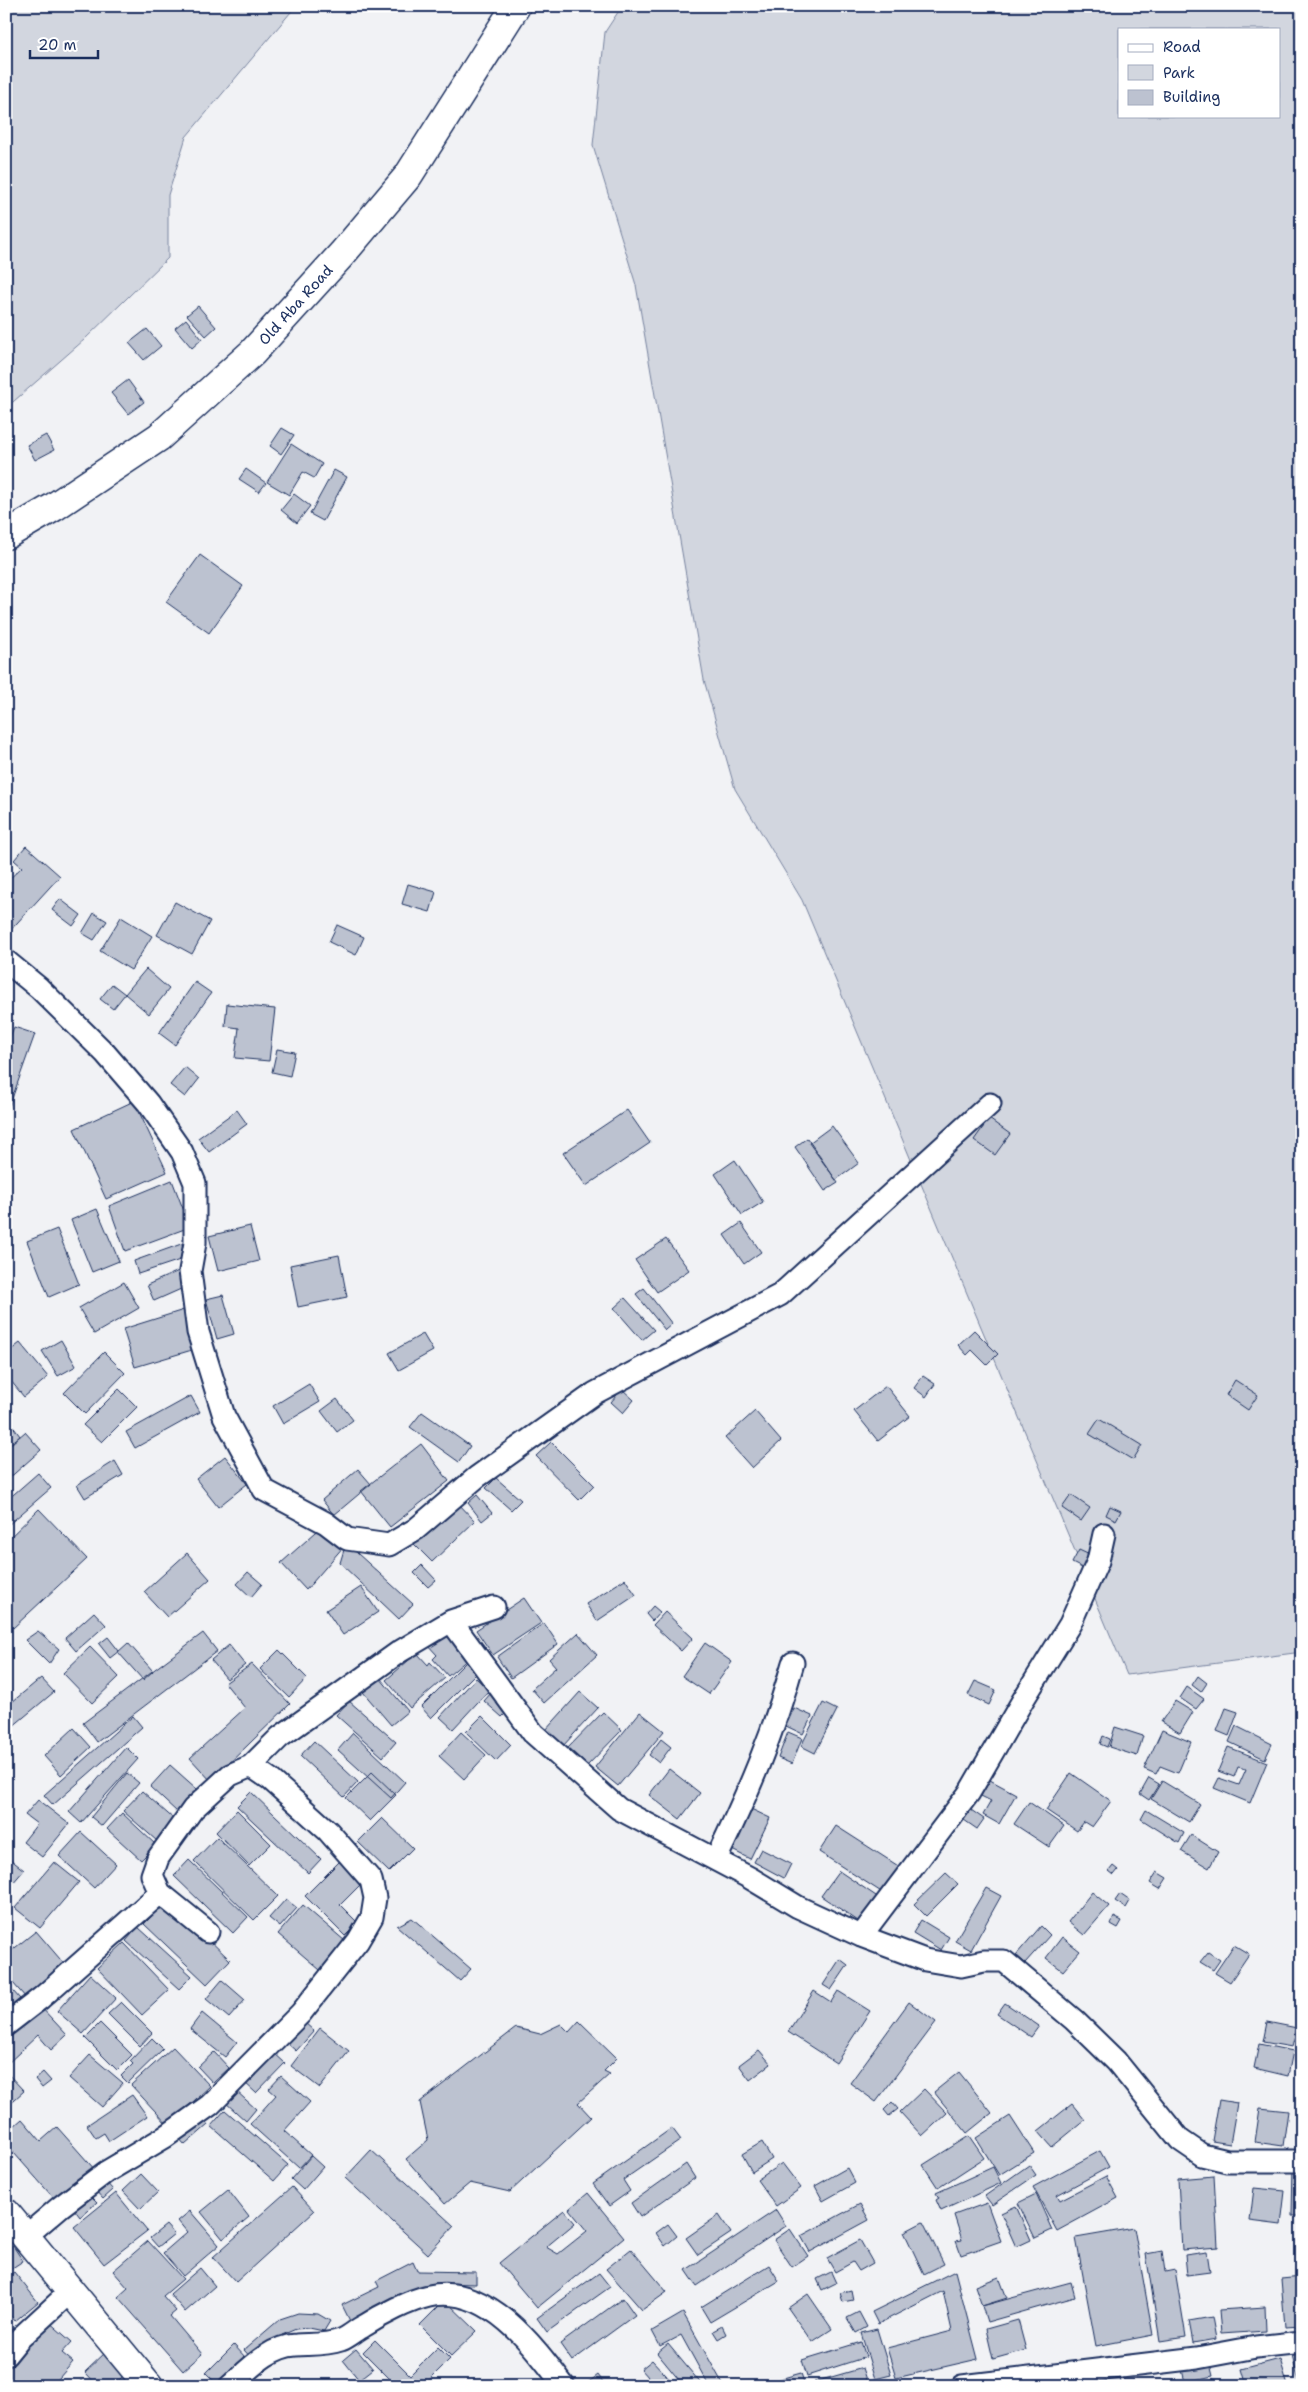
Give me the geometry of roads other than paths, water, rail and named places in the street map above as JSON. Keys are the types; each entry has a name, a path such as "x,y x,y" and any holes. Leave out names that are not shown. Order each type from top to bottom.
{"main road":[{"name":"Old Aba Road","path":"6,535 54,507 159,437 252,353 342,254 408,176 516,6"},
{"path":"6,2213 72,2290 149,2386"}],"street":[{"path":"6,961 39,988 105,1053 148,1103 182,1152 195,1182 195,1243 190,1271 192,1296 198,1332 224,1416 264,1490 326,1524 347,1539 389,1545 416,1529 477,1477 595,1394 780,1295 990,1104"},
{"path":"862,1936 969,1794 1023,1700 1070,1624 1098,1561 1104,1534"},
{"path":"208,1932 160,1893 152,1875 158,1858 193,1809 230,1775 251,1766 280,1737 399,1652 451,1621 494,1607"},
{"path":"451,1621 533,1733 619,1809 716,1860 798,1907 862,1936 925,1960 961,1966 984,1961 1004,1961 1074,2020 1116,2061 1180,2140 1202,2155 1227,2162 1302,2161"},
{"path":"716,1860 753,1782 778,1718 793,1663"},
{"path":"26,2236 106,2172 165,2137 210,2105 301,2013 358,1940 372,1917 375,1898 371,1880 328,1831 270,1779 251,1766"},
{"path":"6,2025 41,1998 160,1893"},
{"path":"6,2355 19,2339 72,2290"},
{"path":"230,2386 276,2349 295,2344 318,2345 343,2340 364,2326 430,2296 459,2295 493,2309 520,2332 542,2356 564,2386"},
{"path":"962,2386 1197,2358 1256,2347 1302,2342"}]}
